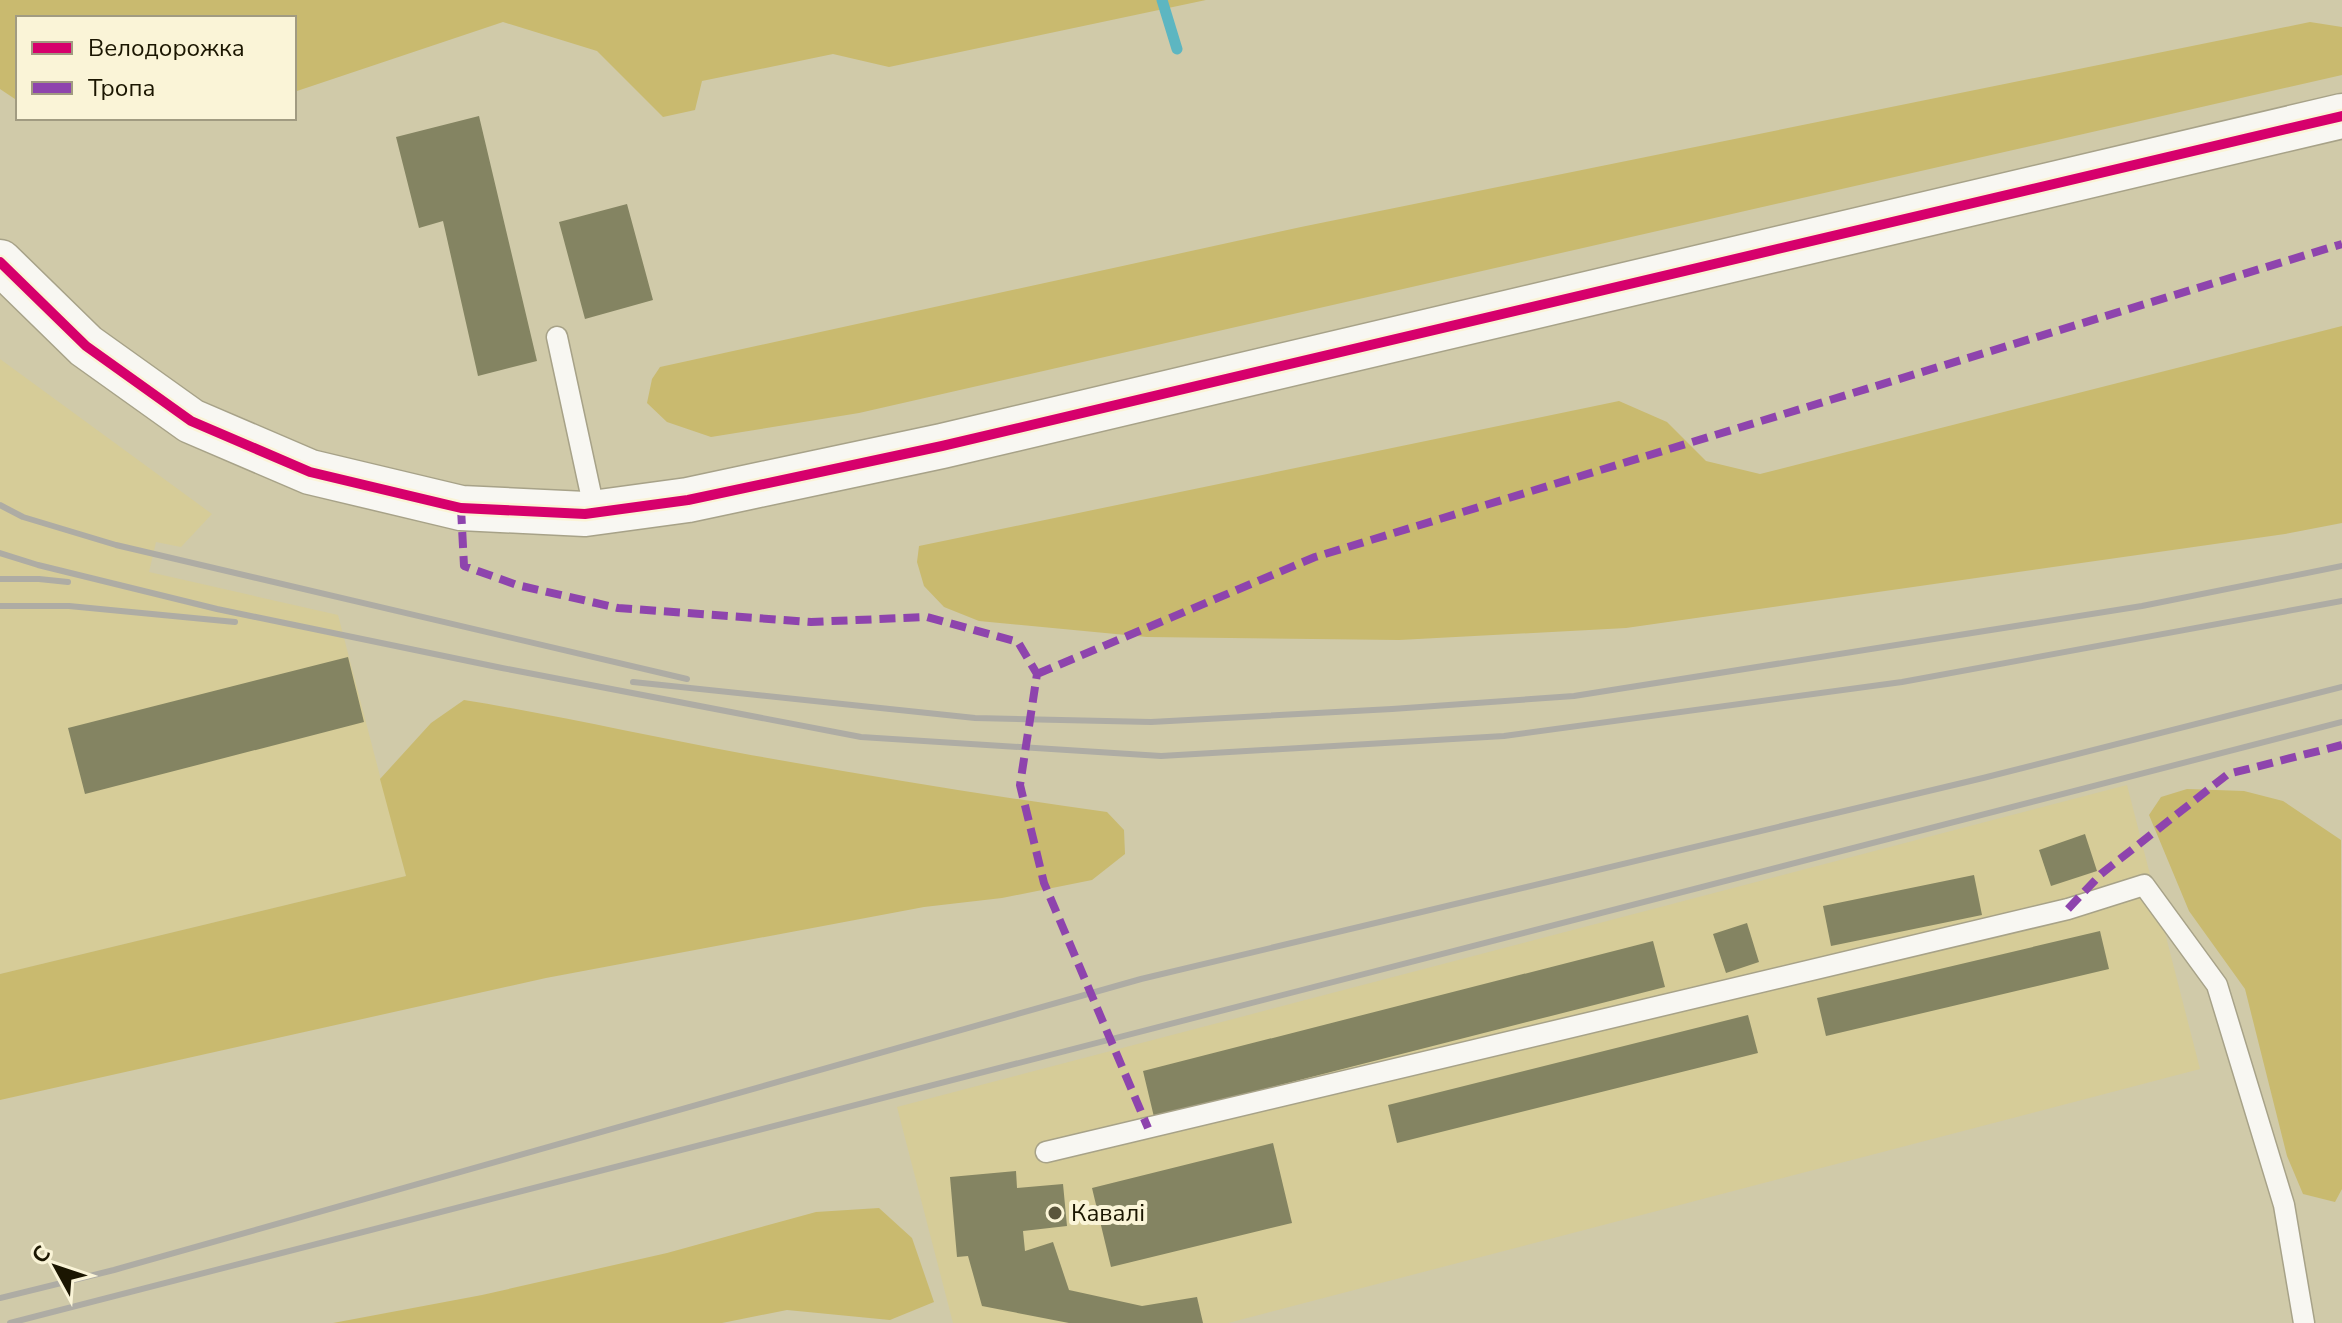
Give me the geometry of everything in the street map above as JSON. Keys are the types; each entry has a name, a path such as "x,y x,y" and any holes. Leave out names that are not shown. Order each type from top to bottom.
{"street":[{"path":"0,262 86,346 191,421 310,472 461,508 595,513 688,500 942,446 2342,116"}],"lane":[{"path":"557,337 595,513"},
{"path":"1046,1152 2068,909 2144,885 2217,985 2284,1205 2304,1323"}],"shaded area":[{"path":"0,0 1206,0 889,67 833,54 702,81 695,110 663,117 597,51 503,22 296,91 296,16 16,16 16,100 0,89"},
{"path":"2310,22 2342,27 2342,75 859,413 711,437 667,422 647,403 652,379 660,367 1301,227"},
{"path":"2342,326 2342,523 2285,534 1626,628 1399,640 1147,637 979,621 944,607 924,586 917,562 919,546 1619,401 1667,422 1706,461 1760,474"},
{"path":"0,359 212,514 181,547 156,542 149,572 338,615 406,876 0,974"},
{"path":"464,700 786,761 1107,812 1124,830 1125,854 1092,880 1002,898 924,907 546,978 0,1100 0,974 406,876 380,779 431,723"},
{"path":"2127,785 2200,1069 1228,1323 953,1323 897,1107"},
{"path":"2187,789 2244,791 2283,801 2341,840 2342,1189 2335,1202 2303,1194 2287,1156 2245,989 2189,911 2149,815 2161,797"},
{"path":"879,1208 912,1238 934,1302 890,1320 787,1310 722,1323 333,1323 482,1295 667,1253 816,1212"}],"building":[{"path":"479,116 537,361 478,376 443,221 419,228 396,137"},
{"path":"627,204 653,300 585,319 559,222"},
{"path":"348,657 364,722 85,794 68,728"},
{"path":"2085,834 2097,871 2051,886 2039,850"},
{"path":"1974,875 1982,915 1831,946 1823,906"},
{"path":"1747,923 1759,962 1726,973 1713,934"},
{"path":"2100,931 2109,969 1826,1036 1817,998"},
{"path":"1653,941 1665,987 1154,1117 1143,1071"},
{"path":"1748,1015 1758,1053 1397,1143 1388,1105"},
{"path":"1273,1143 1292,1223 1111,1267 1092,1188"},
{"path":"1016,1171 1017,1188 1063,1184 1067,1226 1023,1231 1025,1251 1053,1242 1069,1290 1142,1306 1197,1297 1203,1323 1069,1323 982,1306 968,1256 957,1257 950,1177"}],"waterway":[{"path":"1162,0 1177,49"}],"railway":[{"path":"0,505 23,517 116,545 687,679"},
{"path":"0,553 217,609 861,737 1161,756 1504,736 1902,682 2342,601"},
{"path":"633,682 975,718 1151,722 1392,709 1574,696 2142,606 2342,566"},
{"path":"0,579 68,582"},
{"path":"0,606 69,606 235,622"},
{"path":"0,1298 114,1270 1141,979 1983,778 2342,687"},
{"path":"10,1323 2342,722"}],"marked path":[{"path":"1037,674 1315,557 2342,244"},
{"path":"461,508 464,566 517,585 618,608 811,622 927,617 1018,642 1037,674 1020,785 1044,883 1148,1128"},
{"path":"2068,909 2101,874 2228,774 2342,745"}],"cycle path":[{"path":"0,262 86,346 191,421 310,472 461,508 585,514 688,500 942,446 2342,116"}],"place":[{"name":"Кавалі","path":"1055,1213"}]}
